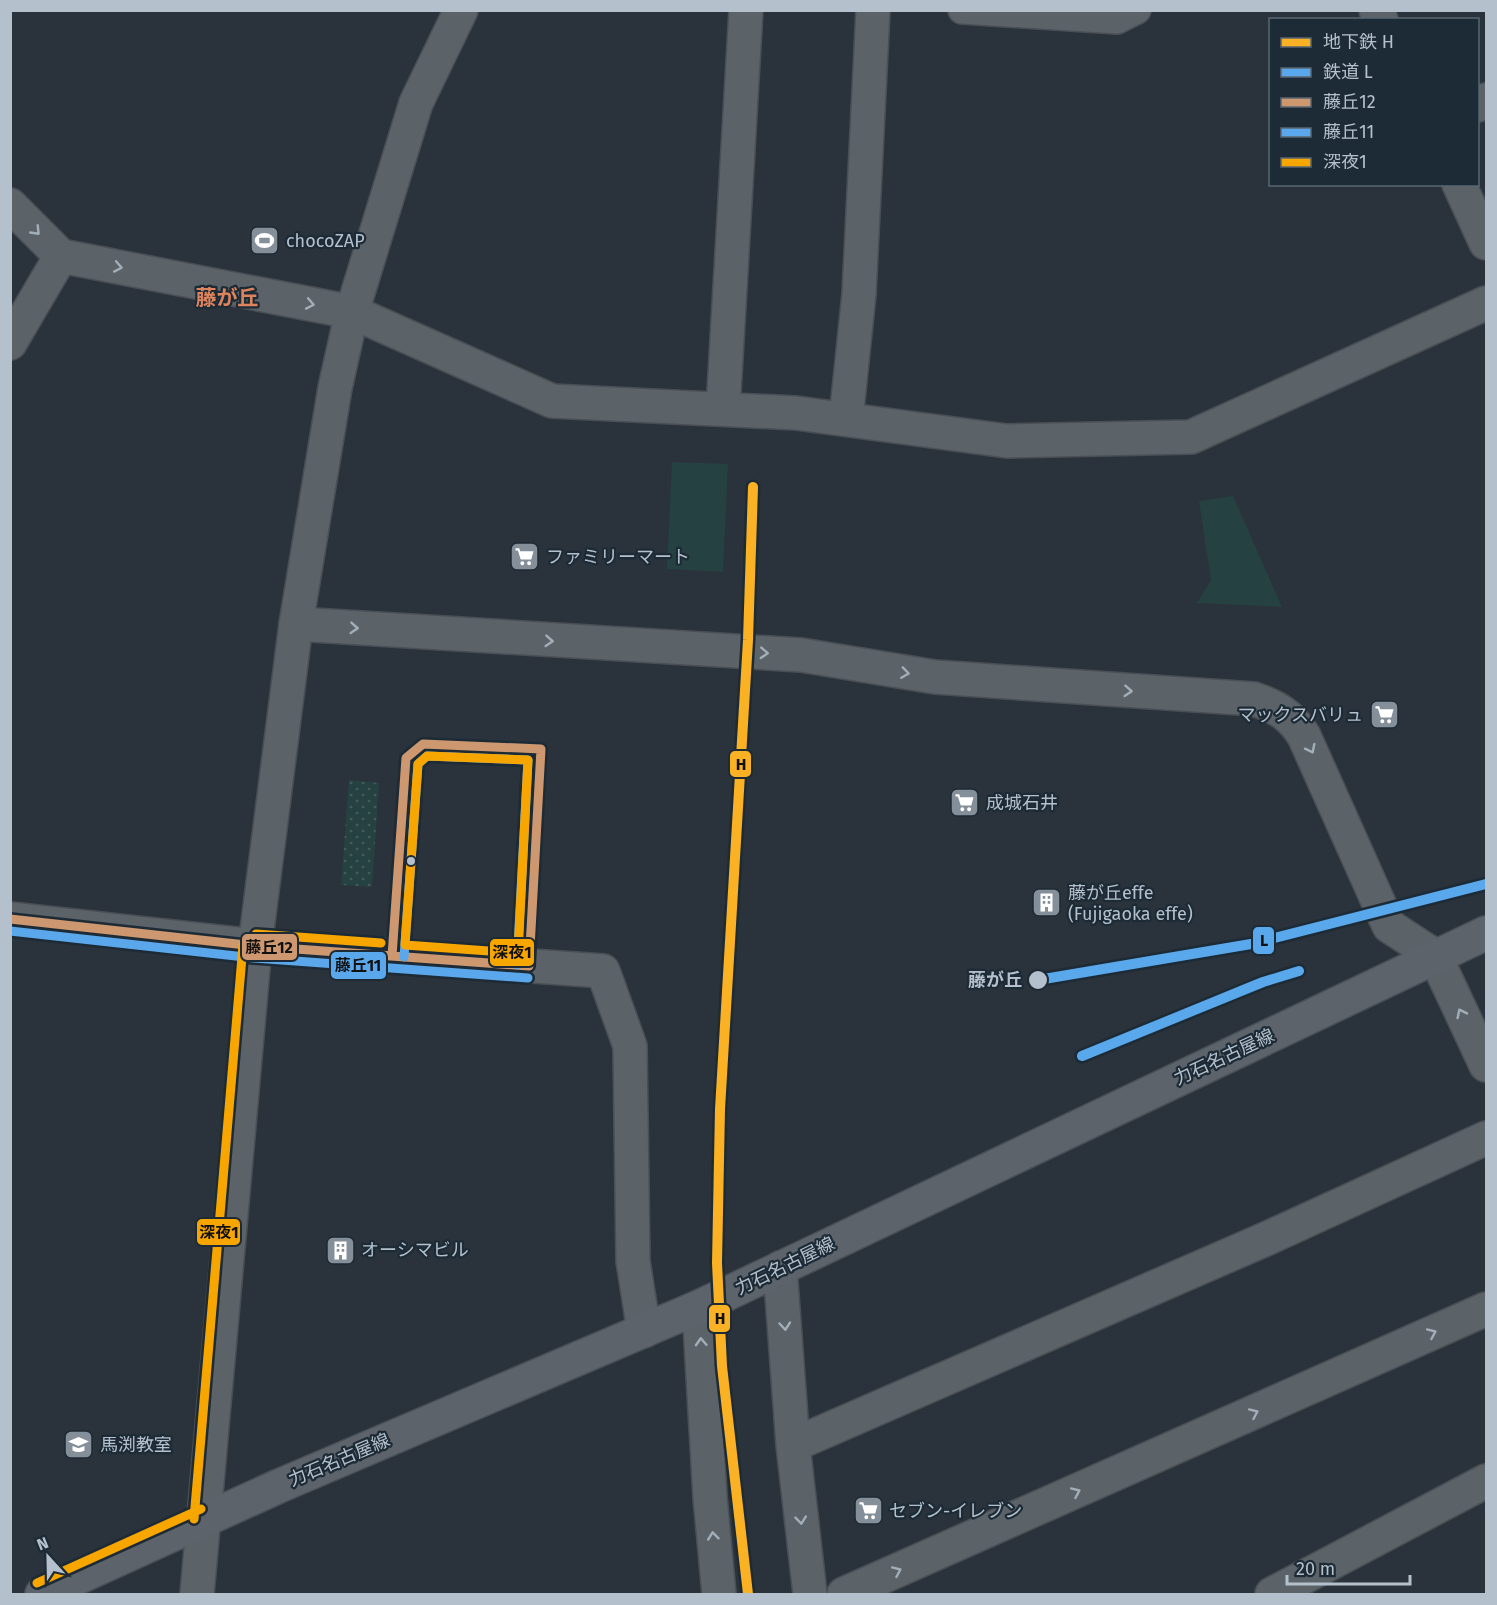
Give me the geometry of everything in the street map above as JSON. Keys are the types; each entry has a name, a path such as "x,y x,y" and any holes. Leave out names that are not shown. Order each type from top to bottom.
{"main road":[{"name":"力石名古屋線","path":"42,1594 290,1481 699,1307 1486,933"}],"street":[{"path":"197,1594 206,1520 255,946 296,624 335,388 352,312 416,103 461,10"},
{"path":"723,409 746,10"},
{"path":"846,419 859,294 873,10"},
{"path":"962,10 1117,20 1137,10"},
{"path":"1460,186 1486,243"},
{"path":"10,205 61,256 352,312 552,400 723,409 846,419 1008,441 1191,436 1486,303"},
{"path":"10,343 61,256"},
{"path":"296,624 801,655 935,677 1254,699 1272,705 1292,718 1321,769 1389,926 1435,956 1486,1065"},
{"path":"10,919 255,946 603,971 630,1046 633,1261 644,1331"},
{"path":"793,1445 1258,1242 1486,1138"},
{"path":"780,1268 793,1445 810,1594"},
{"path":"699,1307 710,1497 719,1594"},
{"path":"844,1594 1486,1309"},
{"path":"1272,1594 1486,1481"}],"green space":[{"path":"672,462 728,464 723,572 667,569"},
{"path":"1233,496 1282,607 1197,603 1211,580 1199,501"},
{"path":"349,780 379,783 372,887 341,885"}],"metro line":[{"name":"H","path":"748,1594 722,1366 717,1263 720,1109 748,640 753,487"}],"rail line":[{"name":"L","path":"1038,980 1251,944 1486,884"},
{"name":"L","path":"1082,1056 1263,982 1299,971"}],"transit line":[{"name":"藤丘12","path":"392,956 406,758 423,744 541,749 529,966"},
{"name":"藤丘11","path":"404,957 418,764 427,756 528,760 517,965"},
{"name":"深夜1","path":"427,756 528,760 518,953 405,945 418,764 427,756"},
{"name":"藤丘12","path":"10,919 255,946 529,966"},
{"name":"藤丘11","path":"10,931 254,958 528,978"},
{"name":"深夜1","path":"256,934 381,943"},
{"name":"深夜1","path":"194,1519 243,945"},
{"name":"深夜1","path":"37,1583 201,1509"}],"place":[{"name":"chocoZAP","path":"265,241"},
{"name":"ファミリーマート","path":"525,557"},
{"name":"マックスバリュ","path":"1384,715"},
{"name":"成城石井","path":"965,803"},
{"name":"藤が丘effe (Fujigaoka effe)","path":"1047,903"},
{"name":"藤が丘","path":"1038,980"},
{"name":"オーシマビル","path":"340,1250"},
{"name":"馬渕教室","path":"79,1445"},
{"name":"セブン-イレブン","path":"868,1511"}],"district":[{"name":"藤が丘","path":"227,298"}]}
